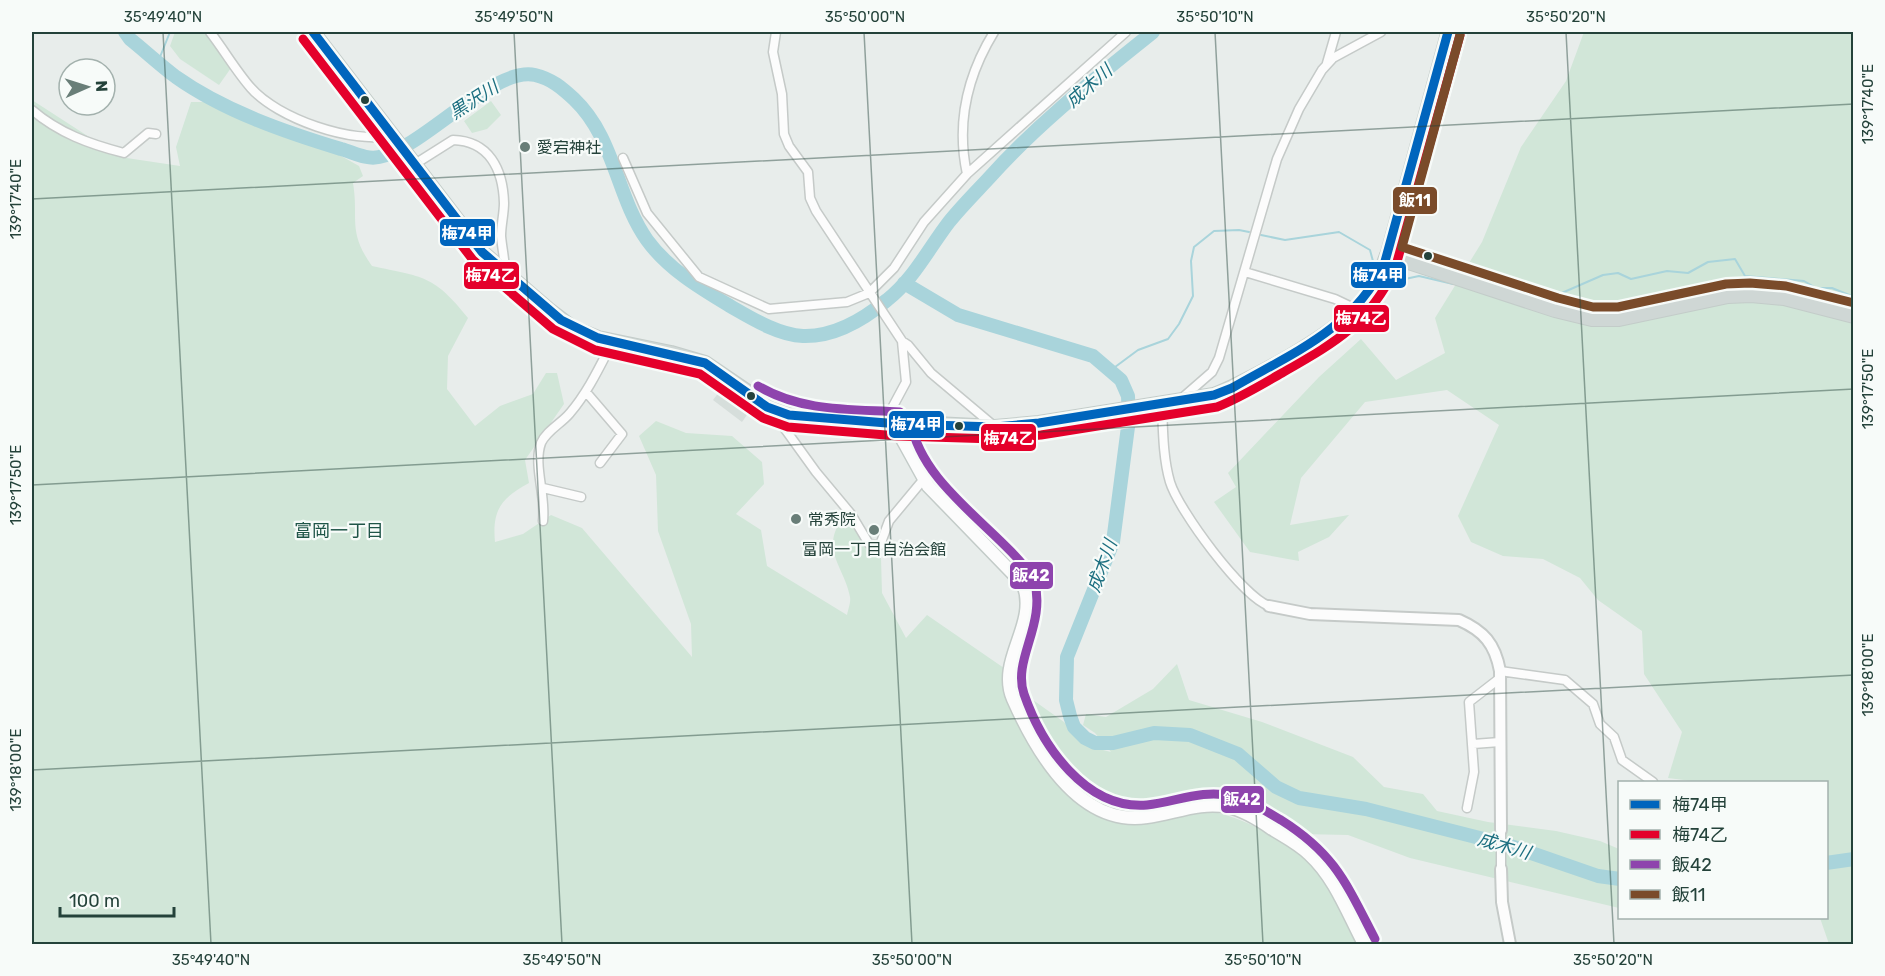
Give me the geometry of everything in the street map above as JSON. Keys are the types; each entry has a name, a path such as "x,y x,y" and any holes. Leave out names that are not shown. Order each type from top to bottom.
{"main road":[{"path":"313,32 482,252 573,328 613,341 670,352 705,363 776,411 804,417 884,423 995,427 1109,413 1214,395 1232,388 1334,329 1356,309 1372,289 1387,255 1448,32"},
{"path":"1387,255 1555,310 1592,319 1619,319 1728,297 1751,295 1784,298 1854,316"},
{"path":"899,424 901,437 923,480 1023,584 1028,605 1027,616 1012,663 1009,689 1036,744 1061,780 1092,805 1125,818 1149,817 1193,807 1220,805 1258,820 1299,846 1320,866 1337,891 1364,945"}],"street":[{"path":"210,32 252,90 274,106 339,134 393,136"},
{"path":"776,32 773,52 782,94 786,141 807,168 810,198 816,211 902,341 931,373 995,427"},
{"path":"967,174 962,150 962,121 976,66 994,32"},
{"path":"623,158 647,213 699,277 769,309 847,302 869,293 894,268 924,222 967,174 1126,32"},
{"path":"1326,65 1336,32"},
{"path":"1177,403 1216,366 1277,159 1299,109 1326,65 1333,58 1381,32"},
{"path":"32,110 50,125 91,145 123,153 148,133 156,134"},
{"path":"412,161 453,140 476,143 483,148 496,169 503,195 501,235 505,273"},
{"path":"1245,272 1335,299 1356,309"},
{"path":"543,521 543,488 540,475 541,442 569,415 586,392 613,341"},
{"path":"884,423 906,382 902,341"},
{"path":"586,392 622,434 600,463"},
{"path":"1158,405 1170,482 1179,505 1250,595 1269,606 1310,614 1459,621 1477,628 1490,640 1497,654 1500,675 1502,908 1510,945"},
{"path":"776,411 777,418 816,472 851,514 869,544 880,545 889,521 923,480"},
{"path":"543,488 581,497"},
{"path":"1467,808 1474,772 1469,702 1500,675 1565,681 1593,704 1600,724 1614,737 1622,760 1650,781"},
{"path":"1473,744 1500,742"}],"shaded area":[{"path":"726,383 754,405 742,422 713,400"}],"green space":[{"path":"175,32 205,32 231,68 219,85 180,59 170,46"},
{"path":"1584,32 1853,32 1853,944 1829,944 1820,919 1828,919 1828,781 1692,781 1668,778 1682,732 1644,674 1642,631 1598,600 1580,578 1543,559 1503,556 1471,542 1458,516 1499,425 1447,390 1365,402 1301,478 1290,525 1349,515 1329,537 1298,552 1299,561 1250,552 1214,502 1236,487 1228,473 1319,377 1361,339 1396,380 1445,353 1435,318 1482,242 1521,147 1566,81"},
{"path":"32,100 120,157 180,166 176,147 191,102 218,102 327,148 359,166 363,176 353,183 355,225 359,243 372,266 426,280 446,293 468,318 448,356 447,389 475,426 500,406 533,394 546,373 557,373 564,404 525,460 529,483 511,494 500,506 495,521 495,542 523,534 551,515 582,528 692,657 691,624 658,531 656,475 639,436 656,421 686,433 732,436 762,462 764,484 736,514 761,530 767,566 847,615 850,597 833,549 833,539 843,518 857,520 881,558 882,593 906,638 927,615 1017,677 1033,700 1064,722 1087,746 1111,752 1095,733 1083,725 1086,714 1106,717 1153,689 1177,664 1189,700 1262,722 1353,757 1384,787 1423,794 1437,811 1488,822 1556,831 1600,841 1618,849 1618,908 1410,858 1348,835 1302,834 1238,787 1218,797 1218,813 1274,836 1311,864 1325,882 1356,944 32,944"},
{"path":"491,101 501,115 487,129 472,133 464,121"}],"waterway":[{"name":"黒沢川","path":"125,32 130,39 176,77 214,100 277,128 369,157 379,157 417,139 479,94 499,83 518,76 535,75 547,79 565,91 588,114 607,149 628,205 655,250 696,285 747,316 784,333 803,336 826,334 848,326 878,307 896,292 913,273 954,216 1027,138 1153,32"},
{"path":"158,62 170,32"},
{"path":"1111,370 1138,350 1168,339 1179,324 1193,296 1191,261 1194,247 1214,231 1249,232"},
{"path":"1261,235 1285,240 1339,232 1370,250 1374,265"},
{"path":"1494,280 1548,299 1603,275 1618,273 1631,279 1667,271 1688,273 1708,262 1735,259 1745,276 1804,281 1816,288 1832,288 1854,297"},
{"path":"1393,272 1405,279 1419,276 1453,284"},
{"name":"成木川","path":"904,283 958,315 1093,356 1121,380 1128,396 1129,419 1113,542 1067,657 1066,700 1074,727 1085,738 1095,743 1113,743 1154,733 1190,735 1238,754 1276,787 1299,798 1366,809 1511,846 1598,876 1618,879"},
{"name":"成木川","path":"1828,863 1854,859"}],"transit line":[{"name":"梅74甲","path":"313,32 482,252 561,320 598,338 705,363 767,407 789,415 899,424 995,427 1039,423 1214,395 1232,388 1298,351 1338,323 1371,288 1384,265 1448,32"},
{"name":"梅74乙","path":"303,39 473,260 553,329 595,350 700,374 763,418 788,427 898,436 995,439 1041,435 1217,407 1234,400 1301,362 1348,331 1373,305 1395,269 1460,35"},
{"name":"飯11","path":"1460,35 1402,247 1558,298 1593,307 1618,307 1726,284 1750,283 1786,286 1854,303"},
{"name":"飯42","path":"758,386 792,401 809,405 900,412"},
{"name":"飯42","path":"911,422 918,445 945,487 1002,542 1034,579 1037,596 1036,611 1022,668 1024,694 1042,734 1069,771 1086,786 1105,797 1125,804 1147,805 1221,794 1245,800 1257,806 1299,833 1327,858 1347,886 1375,939"}],"place":[{"name":"愛宕神社","path":"525,147"},
{"name":"常秀院","path":"796,519"},
{"name":"富岡一丁目自治会館","path":"874,530"}],"district":[{"name":"富岡一丁目","path":"339,531"}]}
